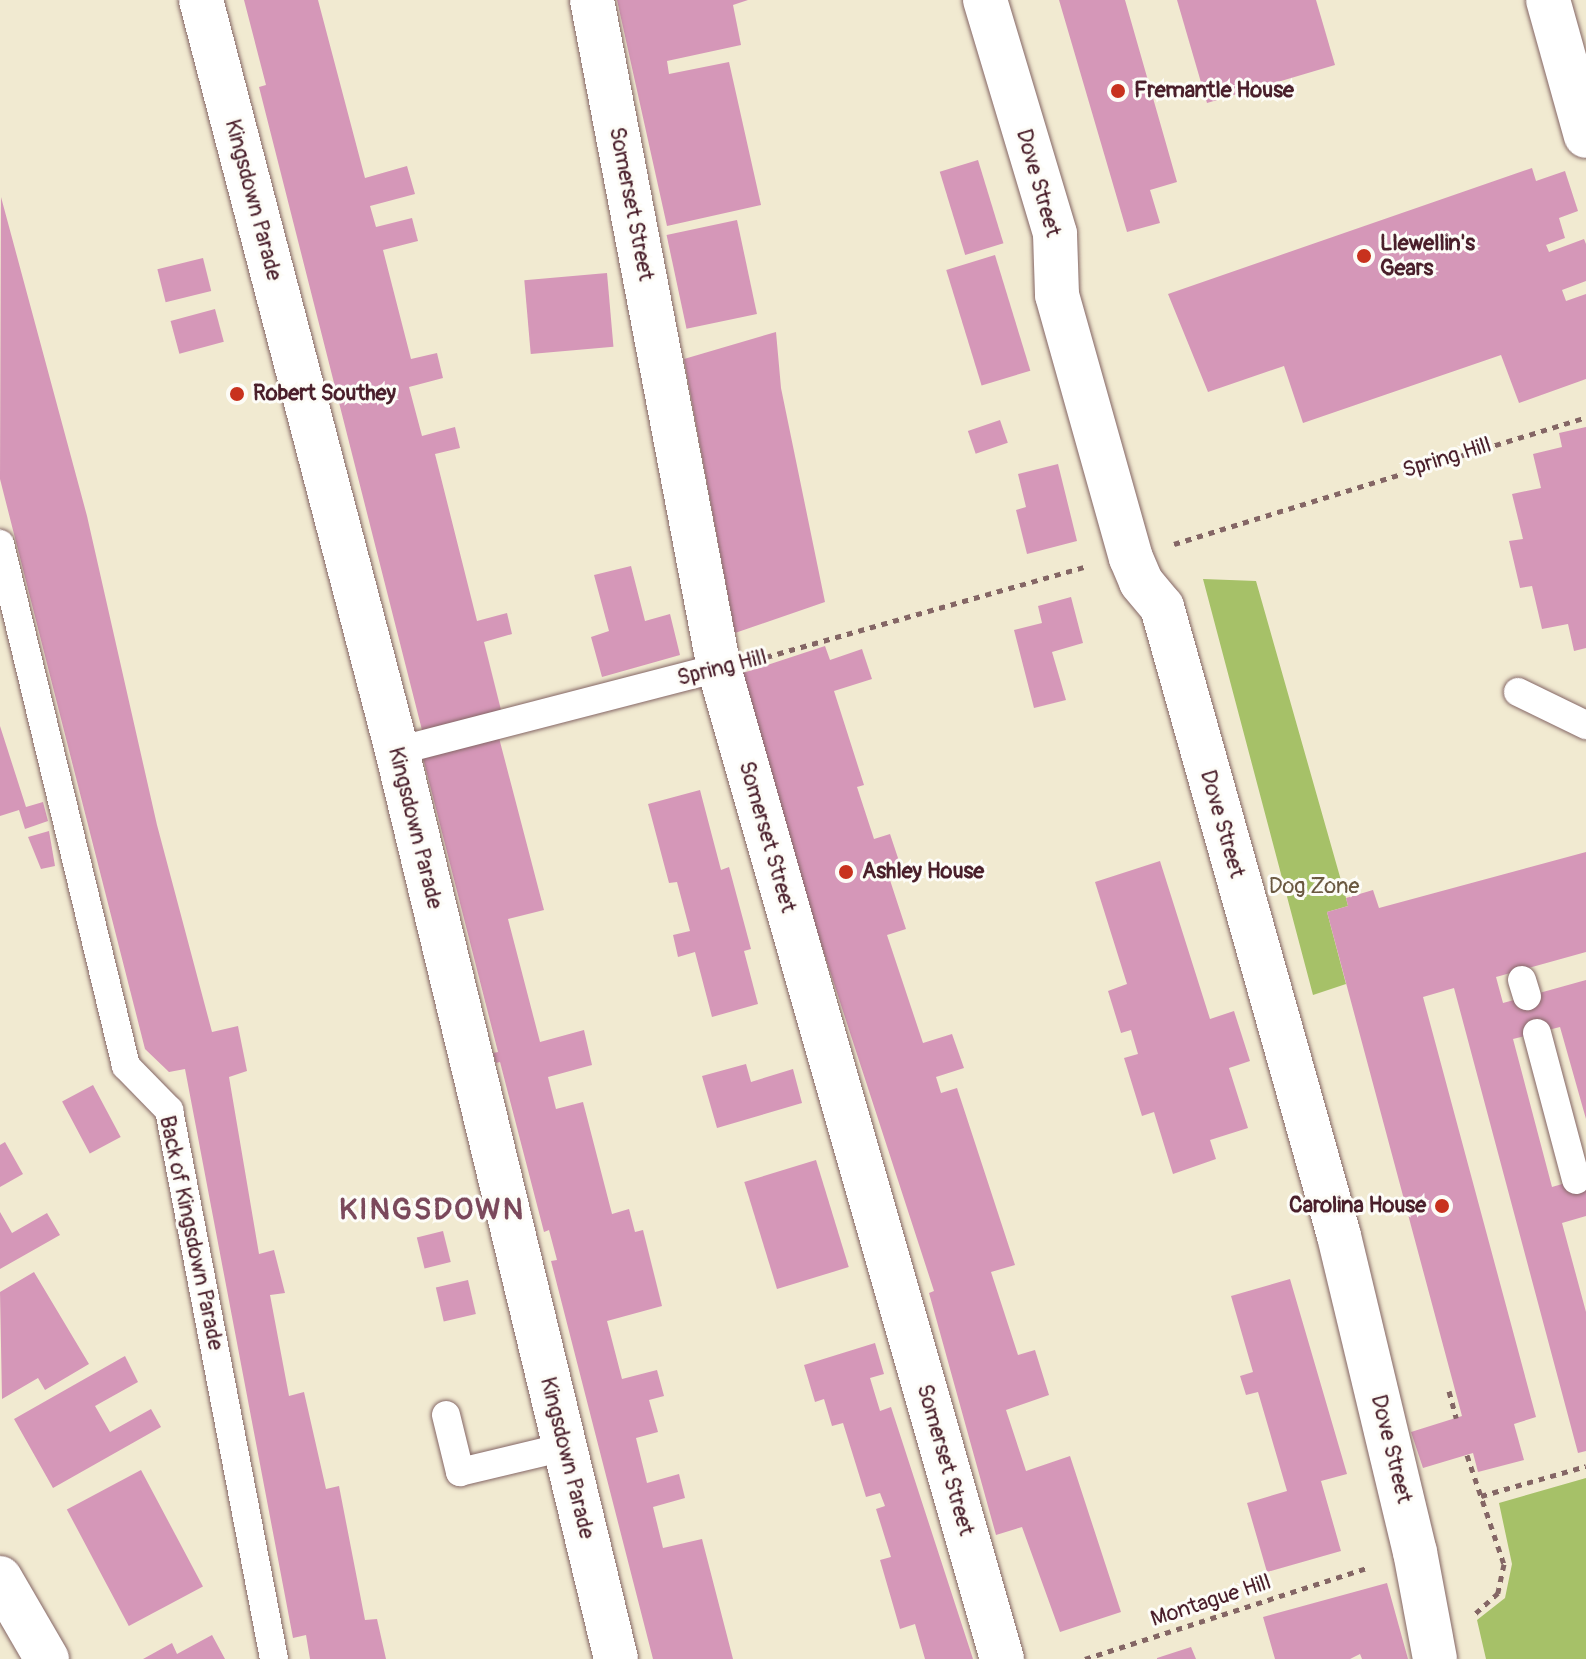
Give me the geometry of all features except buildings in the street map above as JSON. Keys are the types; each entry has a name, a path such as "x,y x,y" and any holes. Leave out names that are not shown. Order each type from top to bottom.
{"street":[{"name":"Kingsdown Parade","path":"201,0 397,751 616,1659"},
{"name":"Somerset Street","path":"592,0 719,668 1002,1659"},
{"name":"Dove Street","path":"985,0 1055,234 1057,295 1131,558 1141,582 1162,607 1339,1236 1415,1552 1432,1645"},
{"path":"1548,0 1586,136"},
{"path":"0,1578 47,1659"}],"lane":[{"name":"Back of Kingsdown Parade","path":"0,544 126,1066 169,1110 274,1659"},
{"name":"Spring Hill","path":"397,751 719,668"},
{"path":"1518,692 1586,725"},
{"path":"1537,1033 1576,1180"},
{"path":"446,1415 460,1472 565,1447"}],"path":[{"name":"Spring Hill","path":"1309,500 1586,417"},
{"name":"Spring Hill","path":"719,668 821,643 1043,575"},
{"path":"1449,1391 1456,1418"},
{"path":"1432,1645 1498,1593 1504,1564 1467,1455"},
{"path":"1481,1496 1586,1466"},
{"name":"Montague Hill","path":"1085,1659 1347,1573"}],"green space":[{"name":"Dog Zone","path":"1203,579 1256,581 1346,898 1348,906 1327,912 1346,984 1313,995"},
{"path":"1586,1478 1586,1659 1486,1659 1477,1620 1505,1598 1512,1564 1499,1503"}],"place":[{"name":"Fremantle House","path":"1118,91"},
{"name":"Llewellin's Gears","path":"1364,256"},
{"name":"Robert Southey","path":"237,394"},
{"name":"Ashley House","path":"846,872"},
{"name":"Carolina House","path":"1442,1206"}],"district":[{"name":"KINGSDOWN","path":"432,1210"}]}
